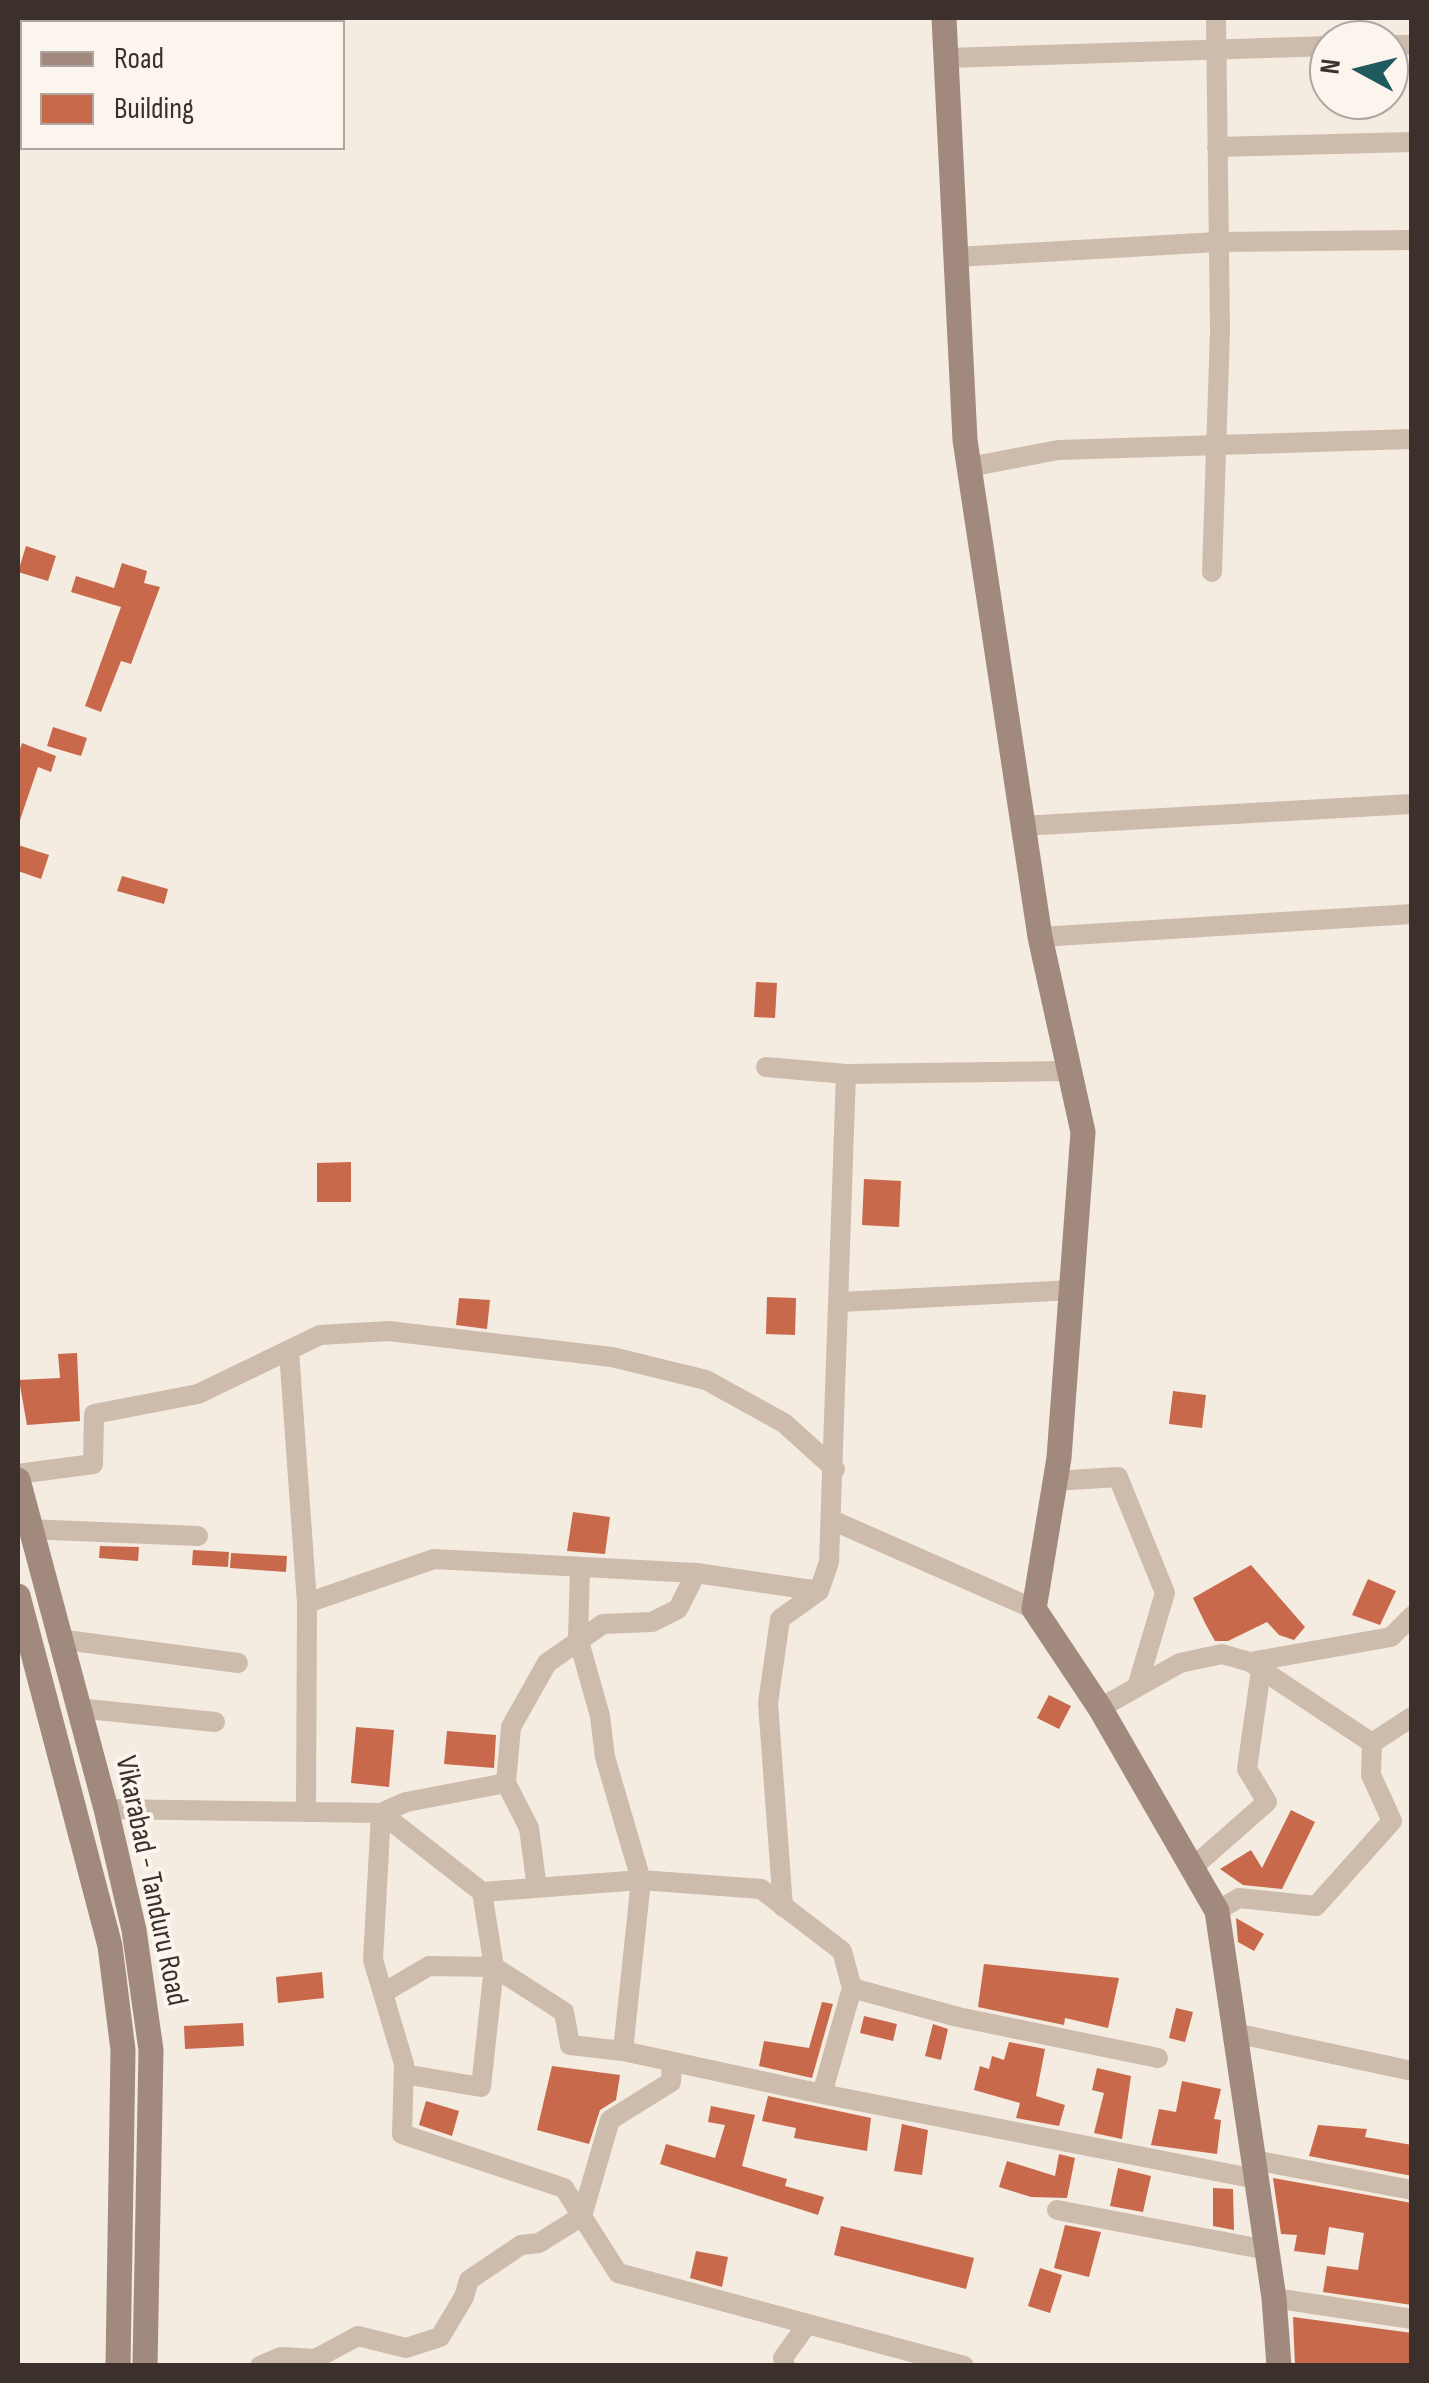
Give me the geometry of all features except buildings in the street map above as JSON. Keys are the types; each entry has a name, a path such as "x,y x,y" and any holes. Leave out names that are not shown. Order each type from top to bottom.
{"street":[{"path":"944,18 968,467 1040,936 1083,1132 1055,1482 1034,1609"},
{"path":"1212,572 1220,331 1216,18"},
{"path":"946,58 1309,46"},
{"path":"1217,147 1412,142"},
{"path":"956,257 1217,242 1412,240"},
{"path":"968,467 1058,450 1412,439"},
{"path":"1021,826 1412,804"},
{"path":"1040,936 1412,914"},
{"path":"766,1067 846,1074 1070,1071"},
{"path":"784,1907 768,1703 780,1619 819,1590 830,1562 846,1074"},
{"path":"841,1302 1072,1290"},
{"path":"18,1477 93,1464 94,1414 198,1394 320,1335 388,1331 612,1357 706,1380 784,1422 835,1468"},
{"path":"290,1351 308,1603 306,1812"},
{"name":"Vikarabad - Tanduru Road","path":"18,1477 27,1529 106,1809 134,1930 151,2050 133,2327 118,2366"},
{"path":"1055,1482 1118,1477 1165,1593 1137,1687"},
{"path":"834,1520 1034,1609 1100,1708 1217,1911 1274,2298 1280,2366"},
{"path":"27,1529 198,1536"},
{"path":"308,1603 434,1559 696,1573 819,1590"},
{"path":"580,1568 578,1638 600,1716 605,1756 641,1880 623,2052"},
{"path":"537,1888 529,1828 506,1784 511,1728 547,1663 603,1624 652,1622 678,1608 696,1573"},
{"name":"Vikarabad - Tanduru Road","path":"18,1596 110,1946 123,2050 133,2327 145,2366"},
{"path":"1256,1666 1391,1637 1412,1616"},
{"path":"58,1639 238,1662"},
{"path":"1100,1708 1180,1663 1222,1654 1256,1666 1372,1743"},
{"path":"1192,1868 1267,1802 1247,1768 1256,1666"},
{"path":"77,1708 214,1722"},
{"path":"1372,1743 1412,1717"},
{"path":"1217,1911 1239,1898 1316,1906 1392,1821 1372,1774 1372,1743"},
{"path":"59,1757 88,1746"},
{"path":"106,1809 381,1813 406,1802 506,1784"},
{"path":"381,1813 482,1892 641,1880 761,1889 842,1951 852,1988 822,2094"},
{"path":"381,1813 374,1960 404,2074 402,2134 564,2188 618,2273 964,2366"},
{"path":"404,2074 481,2087 494,1968 482,1892"},
{"path":"383,1993 429,1966 494,1968 564,2012 570,2045 1255,2170 1412,2190"},
{"path":"852,1988 958,2017 1158,2058"},
{"path":"1235,2034 1412,2071"},
{"path":"260,2366 280,2357 315,2359 358,2336 406,2348 440,2337 464,2297 469,2280 521,2245 540,2243 582,2216 610,2120 671,2082 672,2062"},
{"path":"1057,2210 1266,2250"},
{"path":"1274,2298 1412,2320"},
{"path":"785,2366 783,2358 806,2326"}]}
